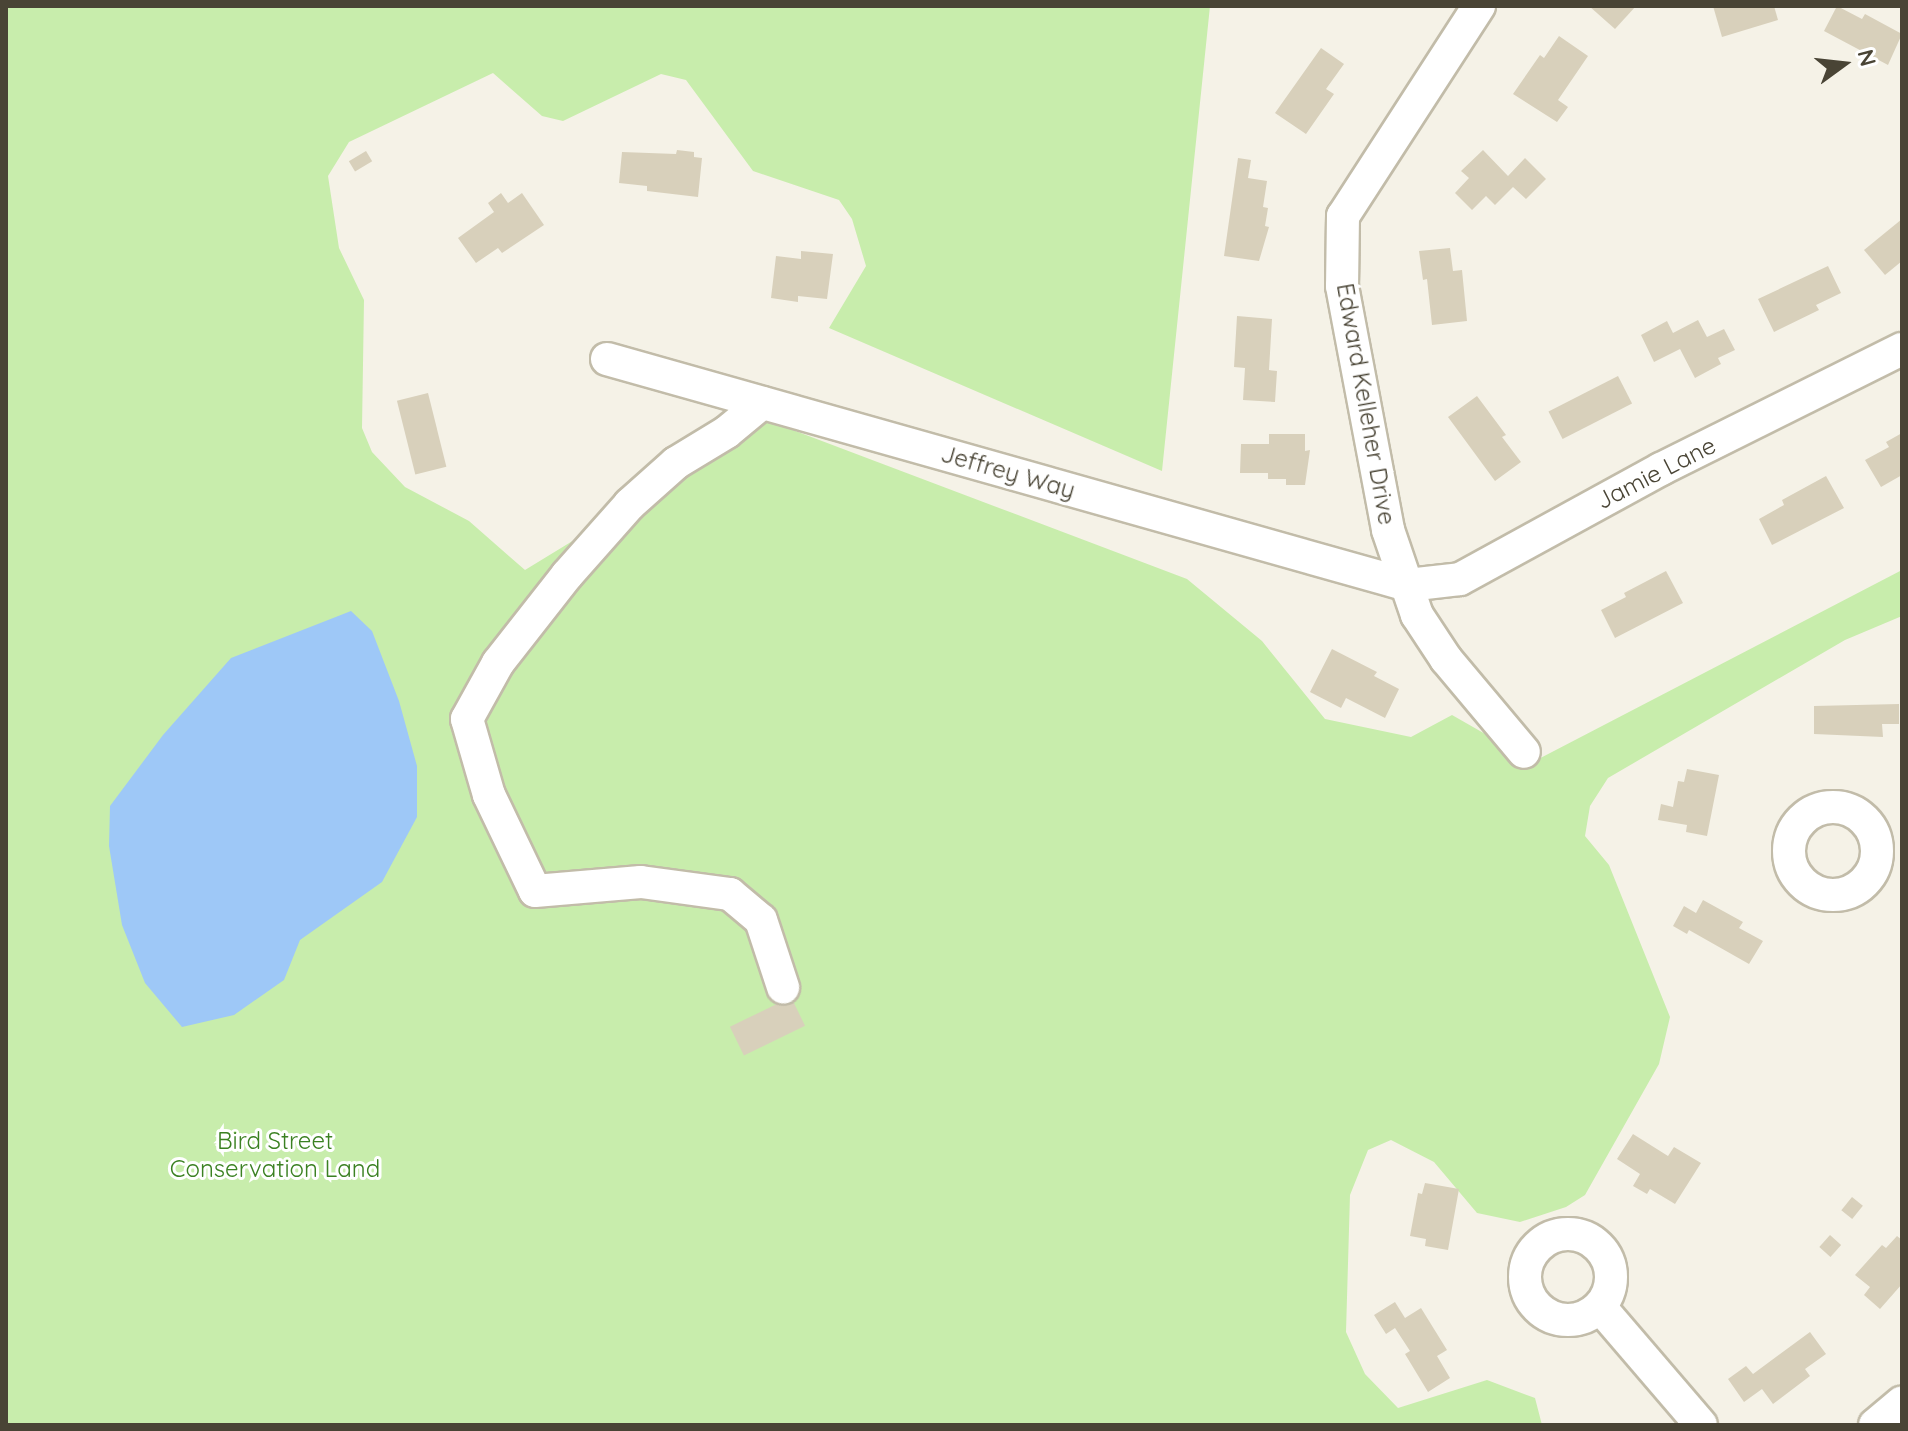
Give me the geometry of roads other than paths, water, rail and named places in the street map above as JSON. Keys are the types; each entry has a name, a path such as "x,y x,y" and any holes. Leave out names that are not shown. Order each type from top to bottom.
{"street":[{"name":"Edward Kelleher Drive","path":"1479,6 1343,216 1342,286 1388,530 1417,615 1446,659 1524,752"},
{"name":"Jamie Lane","path":"1408,585 1460,579 1649,475 1902,349"},
{"name":"Jeffrey Way","path":"607,359 1408,585"},
{"path":"762,403 727,432 676,463 630,504 567,575 498,663 475,697 467,719 489,795 535,891 641,882 730,894 761,920 783,987"},
{"path":"1600,1307 1701,1425"},
{"path":"1875,1425 1902,1402"}],"water":[{"path":"351,611 372,631 399,701 417,766 417,817 382,882 300,940 284,980 234,1015 182,1027 145,983 122,925 109,846 110,806 163,735 231,658"}],"park label":[{"name":"Bird Street Conservation Land","path":"275,1155"}]}
